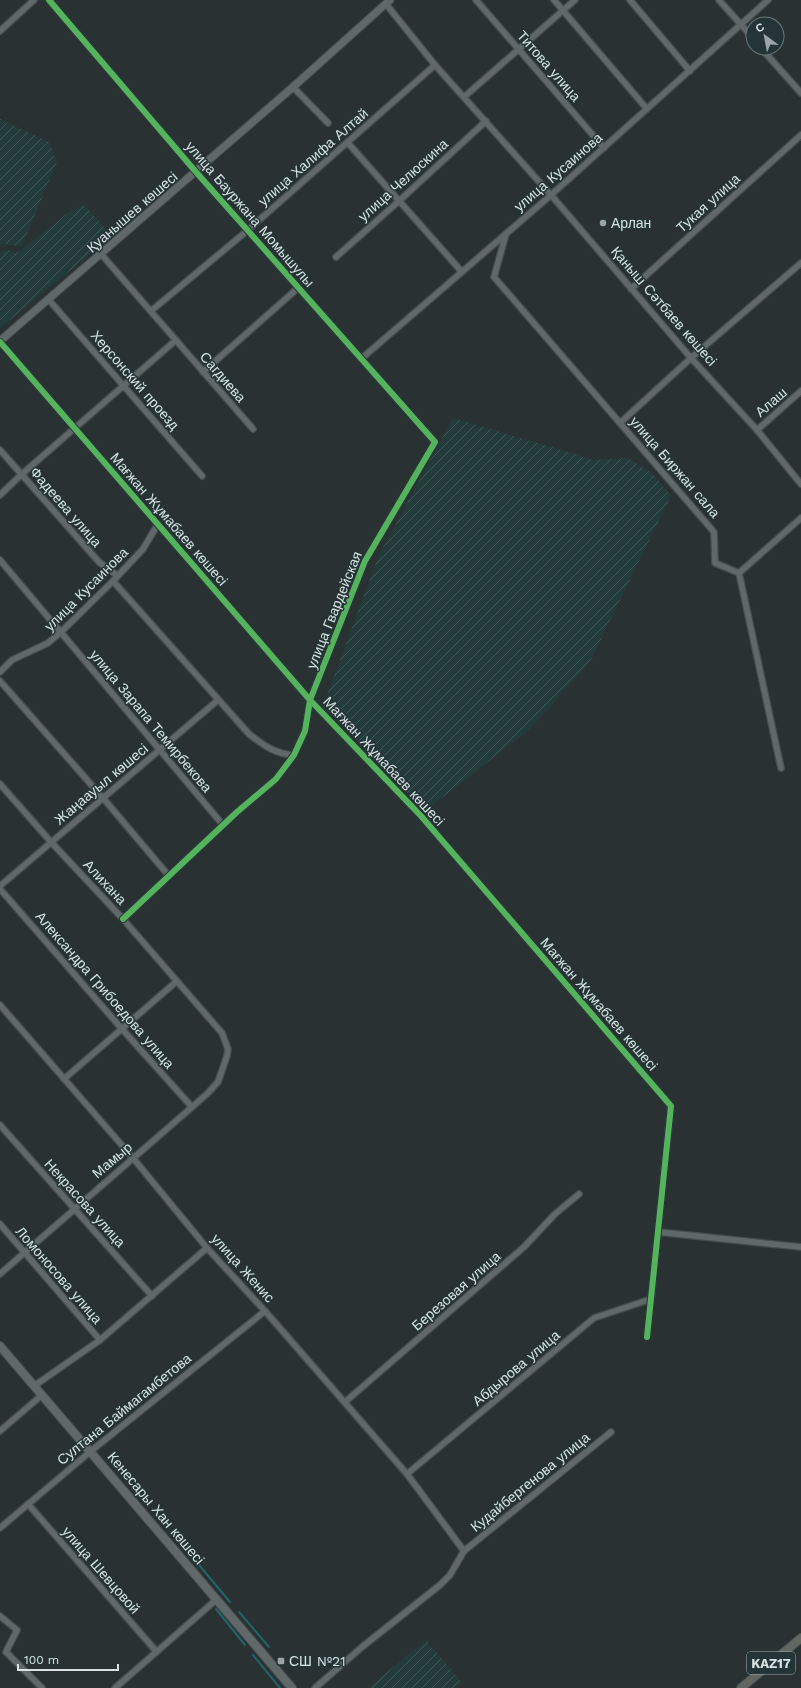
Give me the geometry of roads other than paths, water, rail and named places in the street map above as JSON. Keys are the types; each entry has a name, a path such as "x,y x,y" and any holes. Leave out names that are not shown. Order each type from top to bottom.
{"main road":[{"name":"Кенесары Хан көшесі","path":"0,1346 292,1688"},
{"name":"KAZ17","path":"741,1688 801,1638"}],"street":[{"path":"0,31 34,0"},
{"name":"улица Бауржана Момышулы","path":"49,0 196,172 434,442"},
{"name":"Титова улица","path":"476,0 604,148"},
{"path":"554,0 647,109"},
{"path":"464,97 575,0"},
{"path":"630,0 690,71"},
{"path":"719,0 745,29"},
{"name":"улица Кусаинова","path":"361,359 551,195 768,0"},
{"name":"Қуанышев көшесі","path":"0,341 294,87 386,1"},
{"name":"Қаныш Сәтбаев көшесі","path":"386,1 436,65 551,195 691,358 757,430 801,484"},
{"path":"768,56 801,93"},
{"name":"улица Халифа Алтай","path":"151,311 248,230 436,65"},
{"path":"294,87 328,122"},
{"name":"улица Челюскина","path":"336,256 399,201 486,121"},
{"name":"Тукая улица","path":"631,289 801,135"},
{"path":"348,142 462,272"},
{"name":"улица Биржан сала","path":"506,234 494,277 714,532 715,562 739,573"},
{"name":"Сагдиева","path":"101,254 253,429"},
{"path":"620,423 691,358 801,263"},
{"path":"203,372 298,288"},
{"name":"Херсонский проезд","path":"49,300 202,476"},
{"path":"0,496 22,474 176,340"},
{"name":"Мағжан Жұмабаев көшесі","path":"0,341 310,700 421,816 671,1106 658,1232"},
{"name":"Алаш","path":"757,430 801,391"},
{"name":"улица Гвардейская","path":"123,919 223,825 276,779 294,755 306,731 310,700 365,561 434,442"},
{"name":"Фадеева улица","path":"0,450 99,562 118,576"},
{"path":"781,768 739,573 801,518"},
{"name":"улица Кусаинова","path":"0,672 12,660 48,643 61,632 143,549 158,524"},
{"name":"улица Зарапа Темирбекова","path":"0,560 223,825"},
{"path":"113,580 253,738 273,751 294,755"},
{"path":"0,681 103,798 169,876"},
{"name":"Жаңаауыл көшесі","path":"0,887 218,700"},
{"name":"Алихана","path":"0,784 51,842 123,919 222,1033 228,1049 227,1056"},
{"name":"Александра Грибоедова улица","path":"0,887 122,1029 192,1107"},
{"path":"64,1079 177,981"},
{"name":"улица Женис","path":"0,1005 133,1158 207,1248 265,1311 407,1474 464,1551"},
{"name":"Мамыр","path":"0,1274 192,1107 218,1082 227,1056"},
{"name":"Некрасова улица","path":"0,1125 73,1209 152,1296"},
{"name":"Березовая улица","path":"345,1402 524,1247 555,1214 579,1194"},
{"name":"Ломоносова улица","path":"0,1224 100,1340"},
{"path":"647,1337 658,1232 801,1247"},
{"path":"34,1386 100,1340 207,1248"},
{"name":"Абдырова улица","path":"407,1474 594,1318 651,1299"},
{"name":"Султана Баймагамбетова","path":"0,1528 91,1451 265,1311"},
{"path":"0,1431 42,1395"},
{"name":"Кудайбергенова улица","path":"464,1551 611,1432"},
{"name":"улица Шевцовой","path":"28,1504 156,1651"},
{"path":"315,1688 362,1647 440,1585 450,1575 464,1551"},
{"path":"115,1688 217,1599"},
{"path":"0,1616 17,1630 6,1652 42,1688"}],"waterway":[{"path":"194,1559 230,1602"},
{"path":"216,1609 245,1645"},
{"path":"239,1612 269,1647"},
{"path":"253,1655 280,1688"}],"place":[{"name":"Арлан","path":"603,223"},
{"name":"СШ №21","path":"281,1661"}]}
